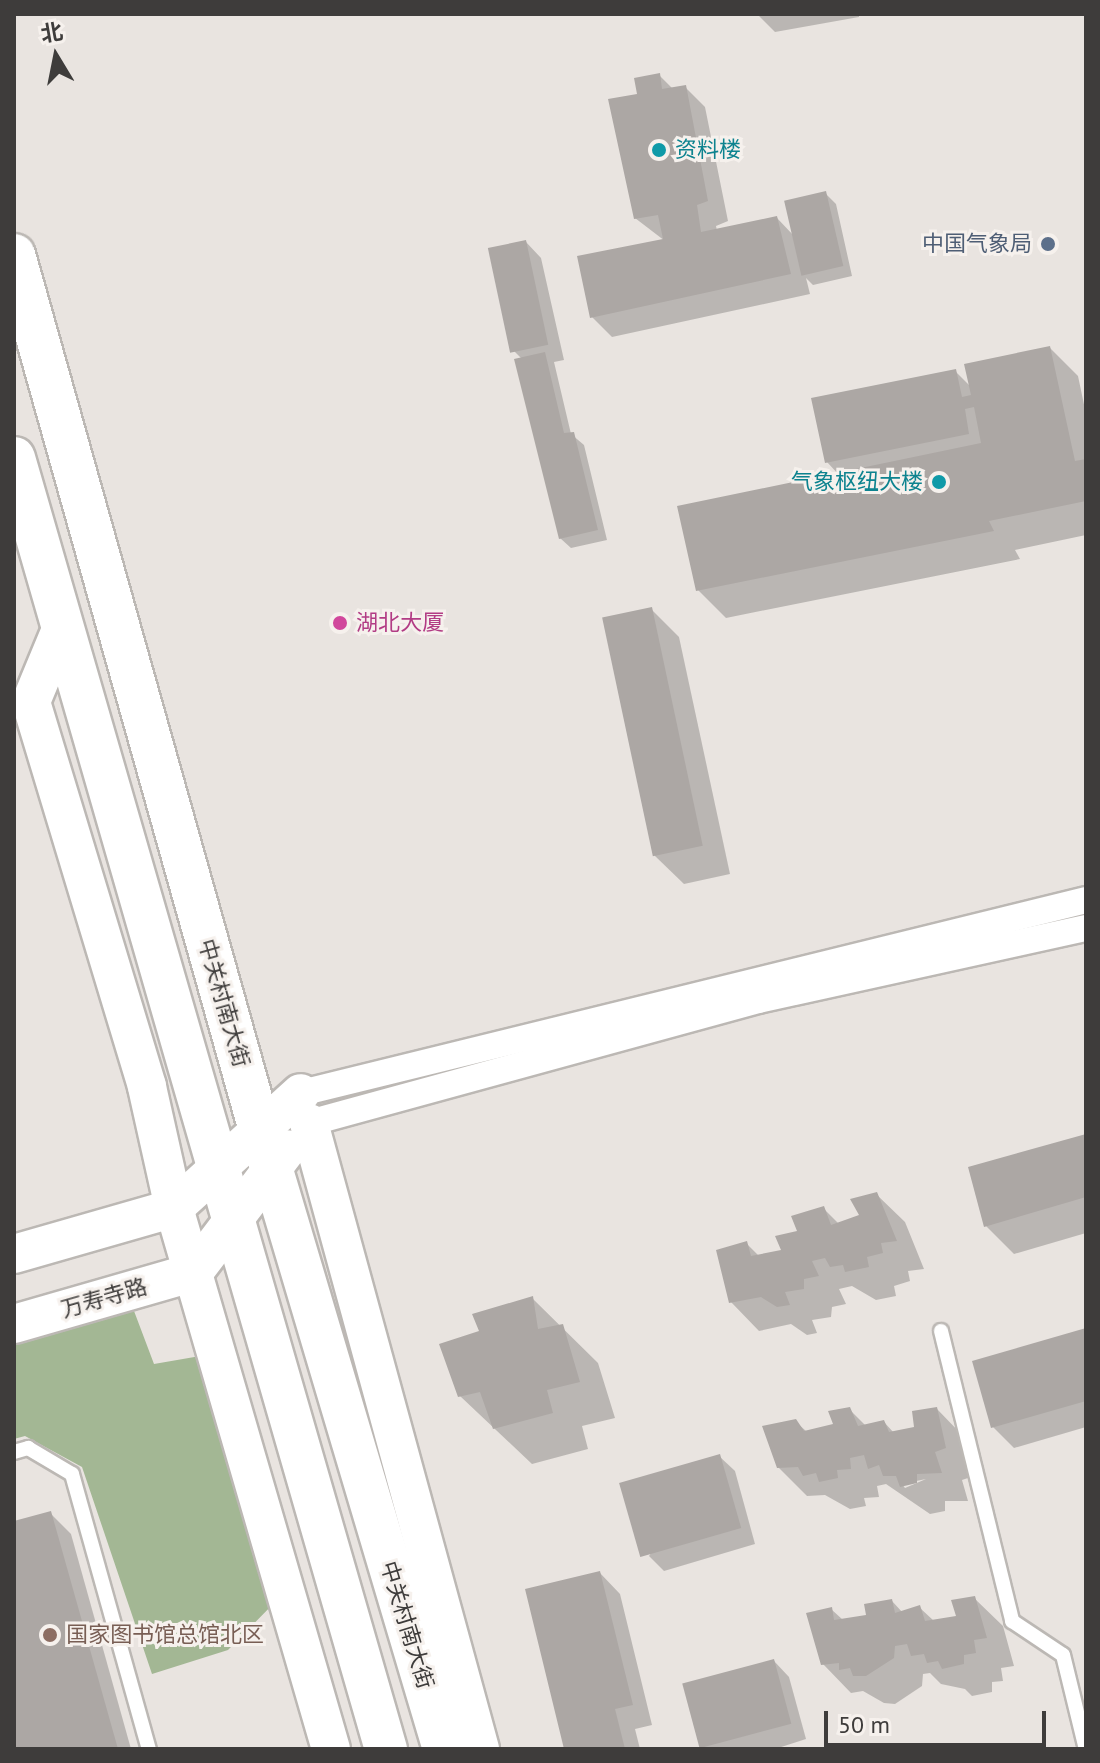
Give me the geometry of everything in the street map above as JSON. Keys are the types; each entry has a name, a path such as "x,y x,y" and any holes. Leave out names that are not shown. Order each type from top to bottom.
{"main road":[{"name":"中关村南大街","path":"14,255 266,1149 444,1749"},
{"path":"14,458 386,1749"}],"street":[{"path":"62,627 22,705 147,1087 174,1208 331,1749"},
{"path":"194,1272 233,1215 266,1149 305,1108 1086,900"},
{"path":"305,1108 758,1000 1086,928"},
{"name":"中关村南大街","path":"305,1108 480,1749"},
{"path":"14,1254 174,1208 217,1168 266,1149"},
{"name":"万寿寺路","path":"14,1324 194,1272"}],"lane":[{"path":"941,1331 1012,1621 1063,1655 1083,1726 1086,1749"},
{"path":"14,1452 28,1448 72,1474 149,1749"}],"green space":[{"path":"131,1303 154,1364 206,1355 278,1599 228,1650 152,1674 82,1467 25,1436 14,1439 14,1336"}],"building":[{"name":"资料楼","path":"660,73 662,89 686,85 708,201 697,205 701,232 777,216 791,274 590,318 577,256 663,239 658,215 634,219 608,99 637,94 634,78"},
{"path":"826,191 843,266 801,276 784,201"},
{"path":"526,240 548,345 510,353 488,248"},
{"name":"气象枢纽大楼","path":"1050,346 1075,461 1086,459 1086,501 989,521 994,531 696,591 677,506 981,443 974,407 965,409 969,434 825,463 811,398 956,369 962,397 971,395 964,364"},
{"path":"545,352 564,433 574,432 598,530 559,539 514,359"},
{"path":"652,607 703,846 653,856 602,618"},
{"path":"1086,1134 1086,1197 984,1227 968,1167"},
{"path":"877,1192 897,1241 881,1243 883,1253 867,1257 869,1267 845,1272 843,1265 830,1267 825,1258 812,1261 819,1276 804,1279 804,1289 785,1292 790,1305 777,1307 761,1297 729,1303 716,1250 747,1241 751,1256 781,1250 775,1236 797,1231 791,1216 824,1206 831,1225 859,1215 850,1199"},
{"path":"533,1296 538,1329 563,1324 580,1382 547,1390 553,1413 493,1429 480,1392 458,1397 439,1344 479,1331 472,1314"},
{"path":"1086,1328 1086,1401 991,1428 972,1361"},
{"path":"850,1407 858,1426 884,1420 889,1432 914,1427 912,1411 937,1407 946,1448 935,1452 942,1473 917,1474 917,1483 900,1487 896,1476 883,1476 879,1465 868,1469 864,1455 850,1458 851,1469 837,1470 838,1478 819,1482 816,1473 803,1476 798,1467 777,1468 762,1426 796,1419 804,1431 833,1424 828,1411"},
{"path":"720,1454 741,1528 640,1557 619,1483"},
{"name":"国家图书馆总馆北区","path":"51,1511 118,1749 14,1749 14,1521"},
{"path":"600,1571 633,1705 615,1709 625,1749 564,1749 525,1589"},
{"path":"975,1596 987,1638 974,1640 976,1653 964,1655 964,1664 942,1669 938,1661 927,1663 924,1654 911,1656 907,1644 895,1646 894,1658 866,1676 853,1676 850,1668 839,1670 839,1663 821,1665 806,1613 832,1607 834,1620 866,1615 864,1604 892,1599 895,1613 920,1605 925,1621 956,1616 951,1600"},
{"path":"774,1659 791,1724 700,1748 682,1684"}],"place":[{"name":"资料楼","path":"659,150"},
{"name":"中国气象局","path":"1048,244"},
{"name":"气象枢纽大楼","path":"939,482"},
{"name":"湖北大厦","path":"340,623"},
{"name":"国家图书馆总馆北区","path":"50,1635"}]}
